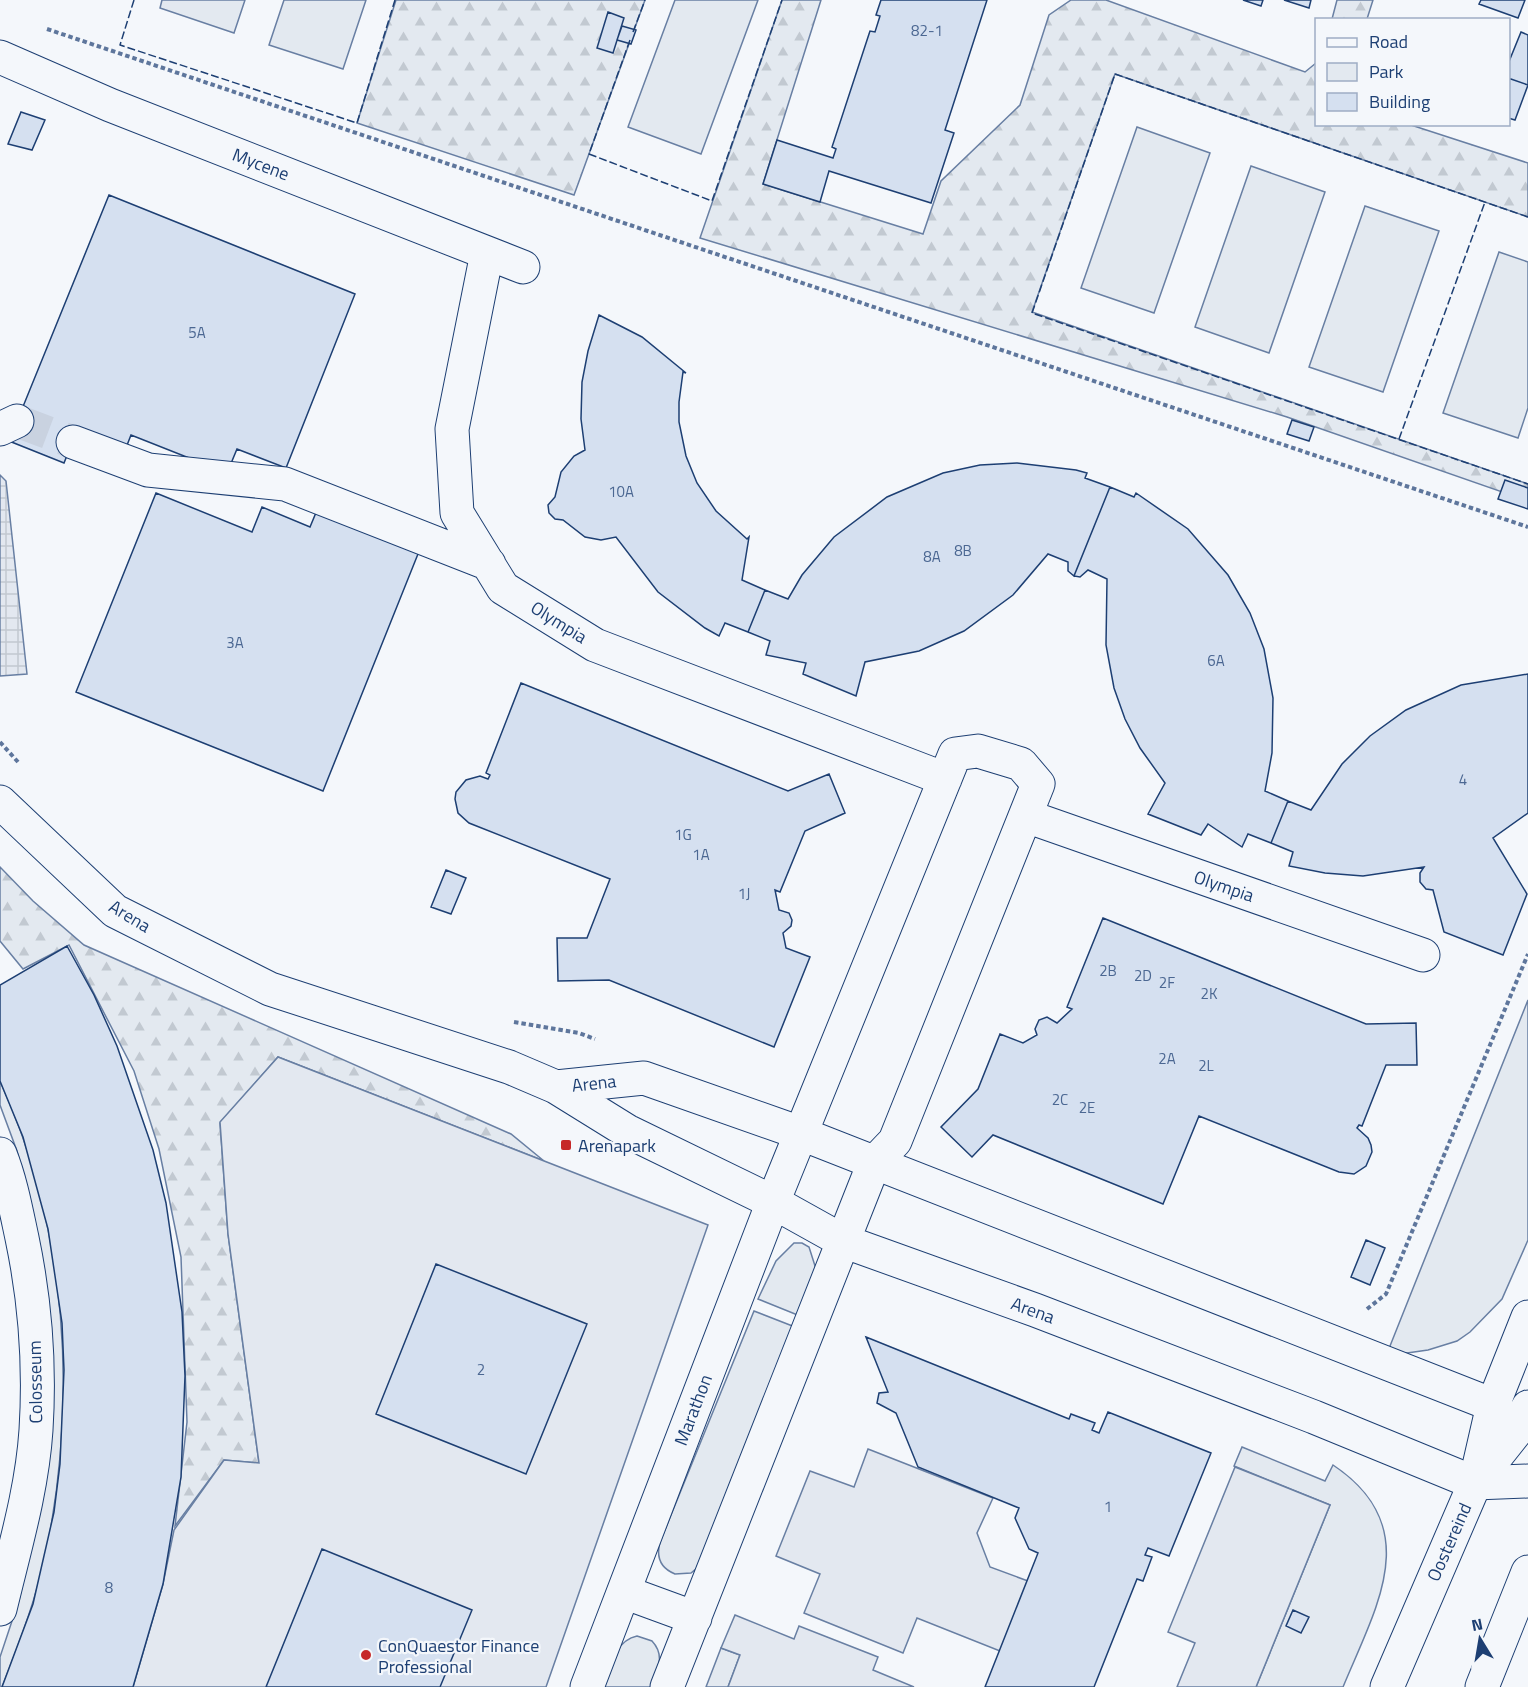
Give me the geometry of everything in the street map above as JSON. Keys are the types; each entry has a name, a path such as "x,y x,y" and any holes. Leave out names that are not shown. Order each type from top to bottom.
{"street":[{"name":"Mycene","path":"0,57 110,105 523,267"},
{"name":"Olympia","path":"487,253 452,429 457,513 503,588 595,645 945,779"},
{"path":"73,442 148,470 285,484 489,564"},
{"path":"667,1687 874,1163 895,1141 1026,816 1038,784 1021,764 978,751 955,754 800,1134"},
{"name":"Arena","path":"0,802 114,911 270,988 509,1067 556,1087 627,1131 773,1202 843,1241 1046,1314 1314,1417 1475,1483 1528,1481"},
{"name":"Olympia","path":"1026,816 1423,956"},
{"name":"Arena","path":"556,1087 644,1078 800,1134 1493,1405 1524,1426"},
{"name":"Marathon","path":"587,1687 800,1134"},
{"name":"Colosseum","path":"0,1155 8,1175 30,1276 37,1367 36,1431 25,1509 0,1609"},
{"path":"1475,1483 1493,1405 1528,1317"},
{"name":"Oostereind","path":"1388,1687 1475,1483 1524,1426"},
{"path":"1482,1687 1528,1572"},
{"path":"624,1592 694,1618"}],"path":[{"path":"41,26 1528,526"},
{"path":"0,742 21,766"},
{"path":"1368,1309 1386,1294 1528,954"},
{"path":"513,1022 579,1033 601,1041"}],"green space":[{"path":"162,0 245,0 234,33 160,8"},
{"path":"284,0 366,0 343,69 269,45"},
{"path":"396,0 645,0 574,195 357,123"},
{"path":"675,0 758,0 701,154 628,127"},
{"path":"782,0 821,0 763,184 923,234 941,181 1020,105 1049,15 1071,0 1106,0 1305,72 1315,64 1315,126 1414,126 1528,163 1528,217 1115,74 1032,312 1528,484 1528,501 1287,417 700,238"},
{"path":"1337,0 1373,0 1367,18 1332,18"},
{"path":"1137,127 1210,153 1154,313 1081,288"},
{"path":"1251,166 1325,192 1269,353 1195,327"},
{"path":"1365,206 1439,231 1383,392 1309,367"},
{"path":"1499,252 1528,262 1528,408 1518,438 1443,413"},
{"path":"0,867 33,901 84,945 511,1134 544,1161 278,1057 220,1123 228,1234 259,1463 224,1460 175,1526 187,1422 181,1257 159,1149 134,1071 69,945 23,969 0,941"},
{"path":"1528,1000 1528,1240 1502,1299 1470,1332 1457,1341 1428,1350 1407,1353 1388,1351"},
{"path":"0,1081 23,1138 40,1196 53,1255 60,1316 63,1377 61,1438 55,1498 45,1558 26,1623 2,1687 0,1687 0,1657 19,1600 37,1523 42,1256 17,1151 0,1105"},
{"path":"794,1243 802,1243 809,1247 816,1269 800,1316 758,1299 776,1261"},
{"path":"754,1311 795,1327 697,1568 691,1573 675,1574 666,1569 660,1561 660,1542"},
{"path":"1242,1447 1325,1481 1333,1465 1361,1489 1378,1515 1386,1541 1385,1569 1379,1598 1343,1687 1256,1687 1330,1505 1234,1466"},
{"path":"637,1636 652,1641 659,1652 658,1669 651,1687 602,1687 618,1649 623,1643"},
{"path":"721,1648 740,1655 728,1687 706,1687"}],"shaded area":[{"path":"0,475 6,481 27,674 0,676"},
{"path":"278,1057 708,1225 546,1687 133,1687 163,1584 174,1530 224,1460 259,1463 228,1234 220,1122"},
{"path":"868,1449 993,1498 977,1533 990,1567 1028,1581 1000,1651 917,1618 903,1653 804,1613 820,1574 776,1556 810,1471 854,1487"},
{"path":"1235,1467 1330,1505 1256,1687 1177,1687 1195,1643 1168,1632"},
{"path":"735,1615 794,1639 799,1626 878,1657 873,1670 914,1687 728,1687 740,1655 721,1648"}],"building":[{"path":"881,0 987,0 945,130 954,133 931,203 829,171 820,202 763,184 777,140 833,158 836,149 832,147 870,31 875,32 880,16 876,15"},
{"path":"1243,0 1263,0 1261,6"},
{"path":"1284,0 1311,0 1309,8"},
{"path":"1481,0 1525,0 1518,18 1479,4"},
{"path":"608,12 624,18 613,53 597,48"},
{"path":"622,26 636,30 631,44 617,40"},
{"path":"1521,32 1528,35 1528,85 1510,79 1510,59"},
{"path":"1510,79 1528,85 1515,120 1510,119"},
{"path":"21,112 45,120 32,150 8,144"},
{"path":"109,195 355,294 286,468 237,449 227,473 131,435 122,458 74,438 64,463 9,441"},
{"path":"599,315 642,337 686,373 683,372 679,422 686,456 697,483 716,511 747,539 749,537 742,580 765,590 748,632 725,623 719,636 705,628 658,592 616,537 601,540 585,537 563,520 555,519 549,513 548,505 555,497 561,472 574,456 585,450 581,419 582,382 588,351"},
{"path":"1292,420 1314,427 1309,441 1287,434"},
{"path":"1017,463 1076,470 1087,473 1085,478 1110,487 1074,576 1068,571 1068,562 1048,554 1013,595 964,631 919,651 865,662 856,696 803,674 806,663 766,655 770,641 748,632 765,590 788,599 802,575 834,537 887,497 943,473 980,465"},
{"path":"1505,480 1528,488 1528,509 1498,499"},
{"path":"1110,487 1134,497 1136,493 1188,529 1228,575 1250,613 1264,649 1273,698 1272,753 1265,791 1288,801 1271,843 1248,834 1242,847 1208,824 1201,835 1148,814 1165,783 1140,748 1125,719 1114,688 1106,645 1107,579 1088,570 1080,577 1074,576"},
{"path":"156,493 252,532 262,507 310,527 320,503 422,544 323,791 76,692"},
{"path":"1528,674 1528,813 1493,838 1527,894 1503,955 1444,932 1433,890 1426,889 1420,882 1420,873 1424,867 1363,876 1325,873 1289,866 1293,852 1271,843 1288,801 1311,810 1342,764 1370,736 1406,710 1461,685"},
{"path":"521,683 788,791 829,774 845,813 805,831 780,892 775,890 779,910 789,913 792,920 791,926 783,933 786,948 810,957 774,1047 609,980 558,981 557,938 587,938 610,879 469,823 458,813 455,799 456,792 466,780 480,776 488,779 490,775 486,773"},
{"path":"446,870 466,878 451,914 431,907"},
{"path":"1103,918 1366,1024 1416,1023 1417,1065 1386,1065 1362,1126 1359,1125 1357,1128 1368,1138 1371,1145 1372,1152 1366,1166 1354,1174 1339,1172 1199,1116 1163,1204 993,1135 972,1157 941,1127 978,1089 1000,1034 1023,1043 1037,1035 1035,1029 1039,1020 1047,1017 1057,1023 1072,1009 1067,1007"},
{"path":"67,946 94,995 117,1046 153,1150 166,1203 182,1312 185,1376 181,1477 163,1584 133,1687 2,1687 33,1604 54,1512 60,1464 64,1370 62,1323 48,1229 23,1137 0,1081 0,985"},
{"path":"1366,1240 1385,1248 1370,1285 1351,1277"},
{"path":"436,1264 587,1324 526,1474 376,1414"},
{"path":"866,1337 1069,1419 1071,1414 1095,1423 1092,1430 1099,1433 1108,1412 1211,1453 1169,1556 1148,1548 1145,1555 1152,1557 1143,1581 1137,1579 1094,1687 985,1687 1038,1553 1029,1549 1015,1518 1019,1508 918,1467 896,1413 877,1403 879,1393 888,1392"},
{"path":"322,1549 472,1610 440,1687 266,1687"},
{"path":"1293,1610 1309,1617 1301,1633 1286,1626"}],"tunnel":[{"path":"17,421 73,442"}],"fence":[{"path":"134,0 120,45 357,123 395,0"},
{"path":"633,32 645,0"},
{"path":"630,40 589,154 712,201 782,0"},
{"path":"1528,217 1115,74 1032,313 1528,484"},
{"path":"1399,439 1485,202"}],"place":[{"name":"Arenapark","path":"566,1145"},
{"name":"ConQuaestor Finance Professional","path":"366,1655"}]}
